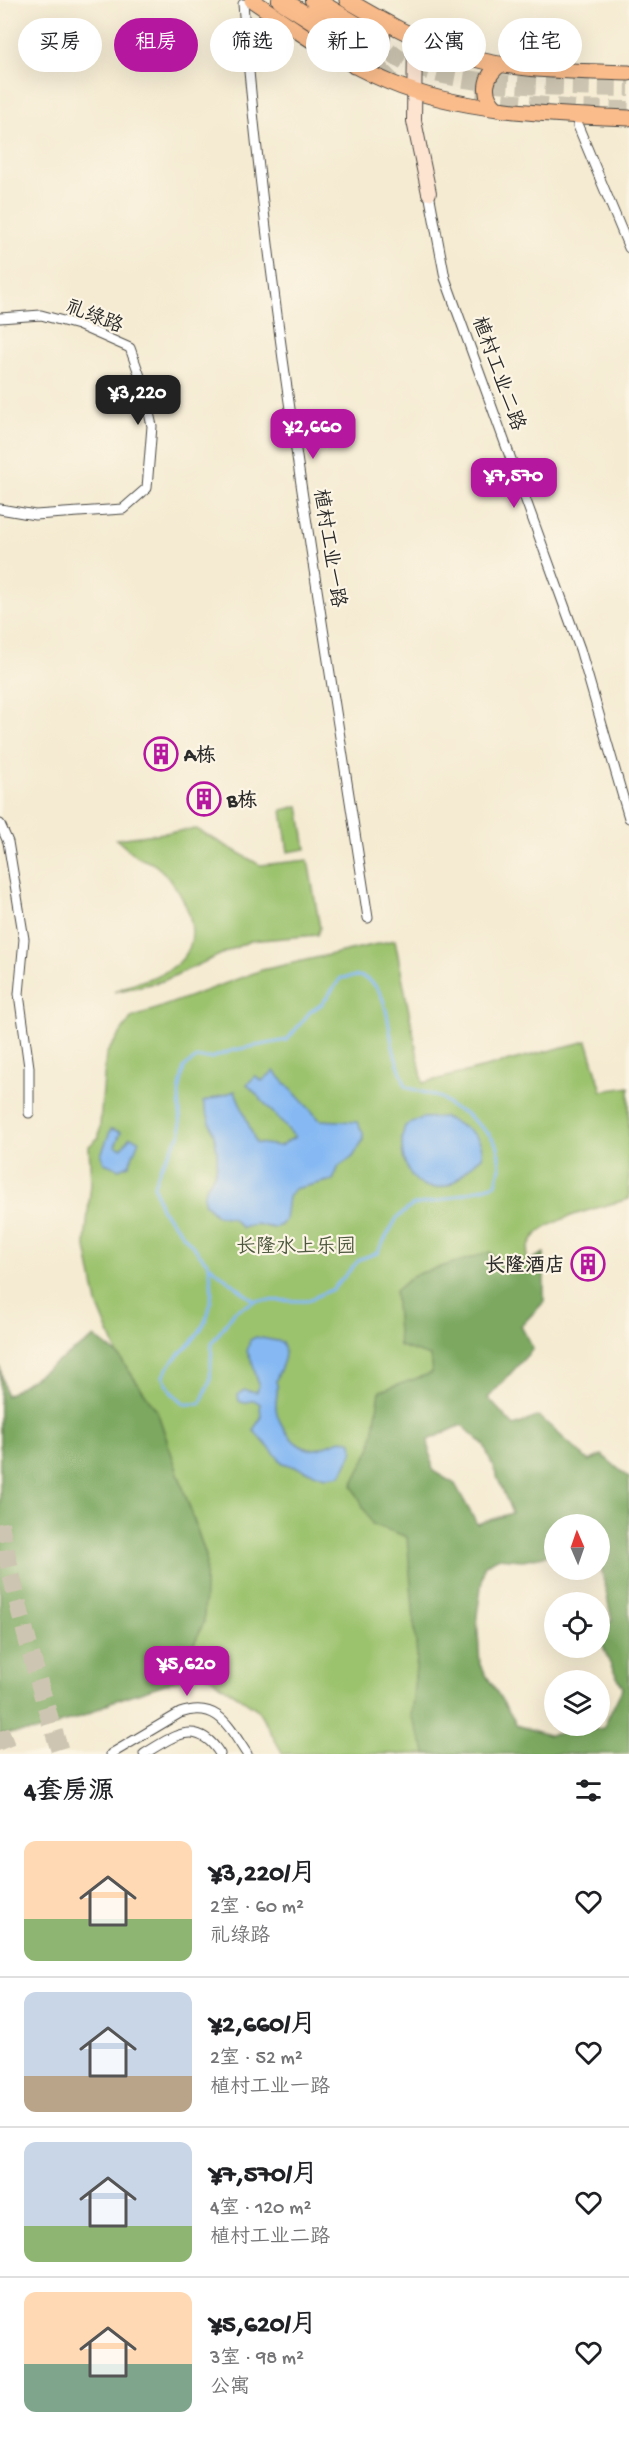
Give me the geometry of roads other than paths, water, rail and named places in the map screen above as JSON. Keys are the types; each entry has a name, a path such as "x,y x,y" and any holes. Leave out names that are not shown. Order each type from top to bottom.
{"highway":[{"path":"281,0 306,19"},
{"path":"314,0 344,18"}],"main road":[{"path":"347,0 402,29"},
{"path":"247,2 306,32"},
{"path":"497,109 486,94 486,83 491,73 498,67"},
{"path":"375,72 388,82 414,90 497,109 629,118"},
{"path":"582,72 629,73"}],"street":[{"name":"植村工业一路","path":"247,2 250,92 273,286 368,918"},
{"name":"植村工业二路","path":"414,72 414,121 445,279 580,649 629,818"},
{"path":"578,126 629,248"},
{"name":"礼绿路","path":"0,318 41,315 78,325 130,348 142,382 152,426 147,488 123,509 36,515 0,509"},
{"path":"0,824 8,842 24,939 19,994 29,1067 29,1113"},
{"path":"111,1754 192,1709 216,1713 226,1721 247,1754"},
{"path":"144,1754 175,1736 189,1732 203,1735 220,1754"}],"water":[{"path":"274,1071 320,1120 357,1122 363,1133 363,1140 353,1157 339,1166 333,1180 294,1189 288,1197 285,1220 281,1225 273,1228 256,1224 242,1228 232,1218 216,1215 205,1204 204,1193 216,1169 217,1152 203,1102 235,1091 256,1143 280,1146 295,1137 247,1084 256,1076 262,1081"},
{"path":"444,1117 476,1136 482,1149 482,1157 450,1184 433,1188 423,1185 408,1170 404,1160 402,1137 405,1126 422,1118"},
{"path":"111,1129 121,1132 115,1146 122,1148 130,1137 139,1140 129,1165 119,1169 104,1163 101,1155"},
{"path":"256,1337 282,1342 284,1347 284,1358 276,1381 276,1409 283,1427 291,1438 307,1449 321,1448 345,1440 352,1442 353,1452 341,1475 326,1477 283,1463 253,1430 261,1418 260,1404 254,1400 244,1403 239,1401 238,1395 244,1390 257,1392 259,1384 247,1352 250,1340"}],"waterway":[{"path":"359,976 369,980 376,987 385,1005 394,1052 406,1087 442,1098 451,1107 466,1114 489,1134 498,1147 500,1168 496,1184 440,1201 413,1205 397,1218 377,1253 360,1259 333,1289 306,1301 253,1300 209,1265 161,1209 154,1185 160,1168 181,1133 179,1093 184,1067 197,1058 211,1058 234,1050 287,1040 310,1012 322,1004 341,978 359,976"},
{"path":"209,1267 212,1296 208,1315 199,1333 173,1361 163,1376 172,1393 185,1404 200,1404 210,1382 212,1343 235,1311 255,1301"}],"tunnel":[{"path":"390,52 405,62 427,71 453,77 514,84 629,88"},
{"path":"382,72 391,81 400,83"},
{"path":"476,99 575,109 629,110"},
{"path":"0,1523 27,1639 61,1754"},
{"path":"0,1731 9,1754"}],"place":[{"name":"A栋","path":"161,754"},
{"name":"B栋","path":"204,799"},
{"name":"长隆酒店","path":"588,1264"}],"park label":[{"name":"长隆水上乐园","path":"296,1245"}]}
